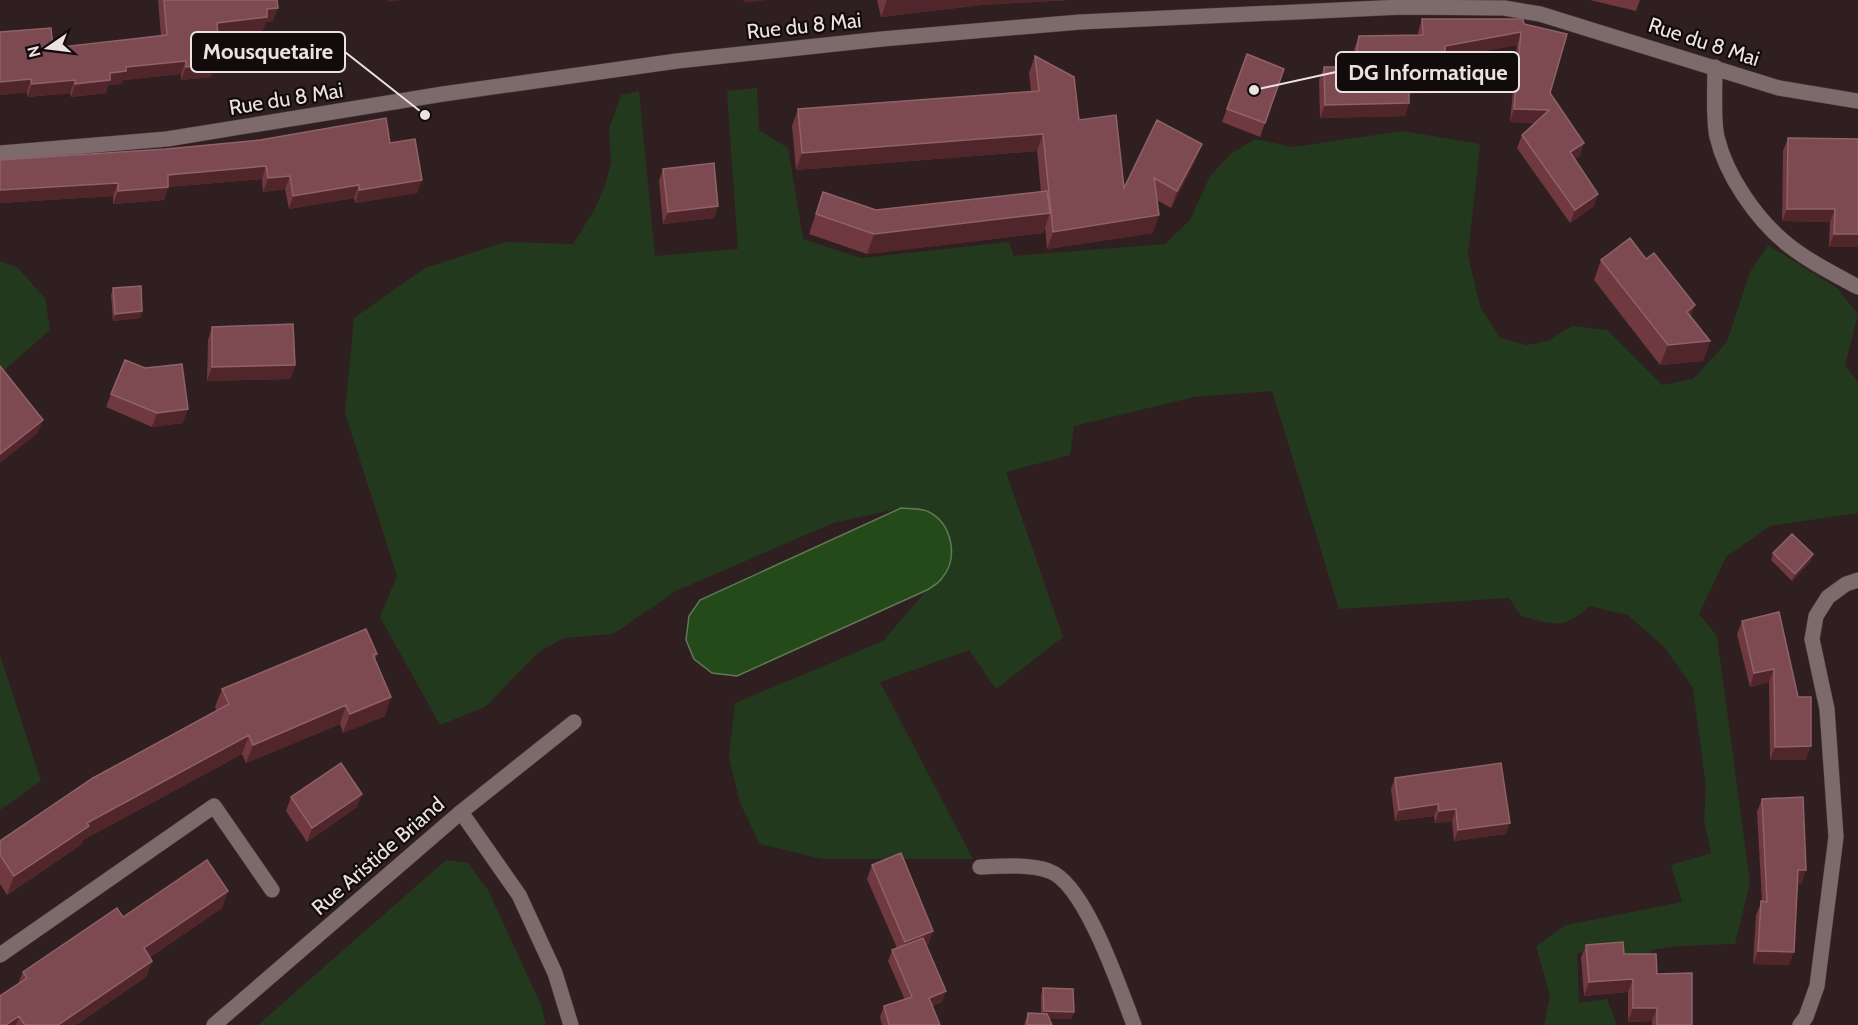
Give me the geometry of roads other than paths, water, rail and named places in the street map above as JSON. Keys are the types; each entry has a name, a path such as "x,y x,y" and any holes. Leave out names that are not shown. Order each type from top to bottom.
{"street":[{"name":"Rue du 8 Mai","path":"0,153 167,139 443,94 677,61 894,38 1128,20 1412,6 1504,8 1540,14 1779,88 1858,101"},
{"path":"1715,68 1717,136 1733,177 1754,210 1786,243 1858,287"},
{"path":"1800,1025 1806,1017 1817,986 1836,837 1827,709 1812,639 1816,615 1828,597 1846,584 1858,580"},
{"name":"Rue Aristide Briand","path":"214,1025 461,812 574,722"},
{"path":"0,955 214,806 272,890"},
{"path":"461,812 519,895 555,973 571,1025"},
{"path":"980,867 1008,866 1050,871 1073,889 1086,910 1134,1025"}],"place":[{"name":"DG Informatique","path":"1254,90"},
{"name":"Mousquetaire","path":"425,115"}]}
